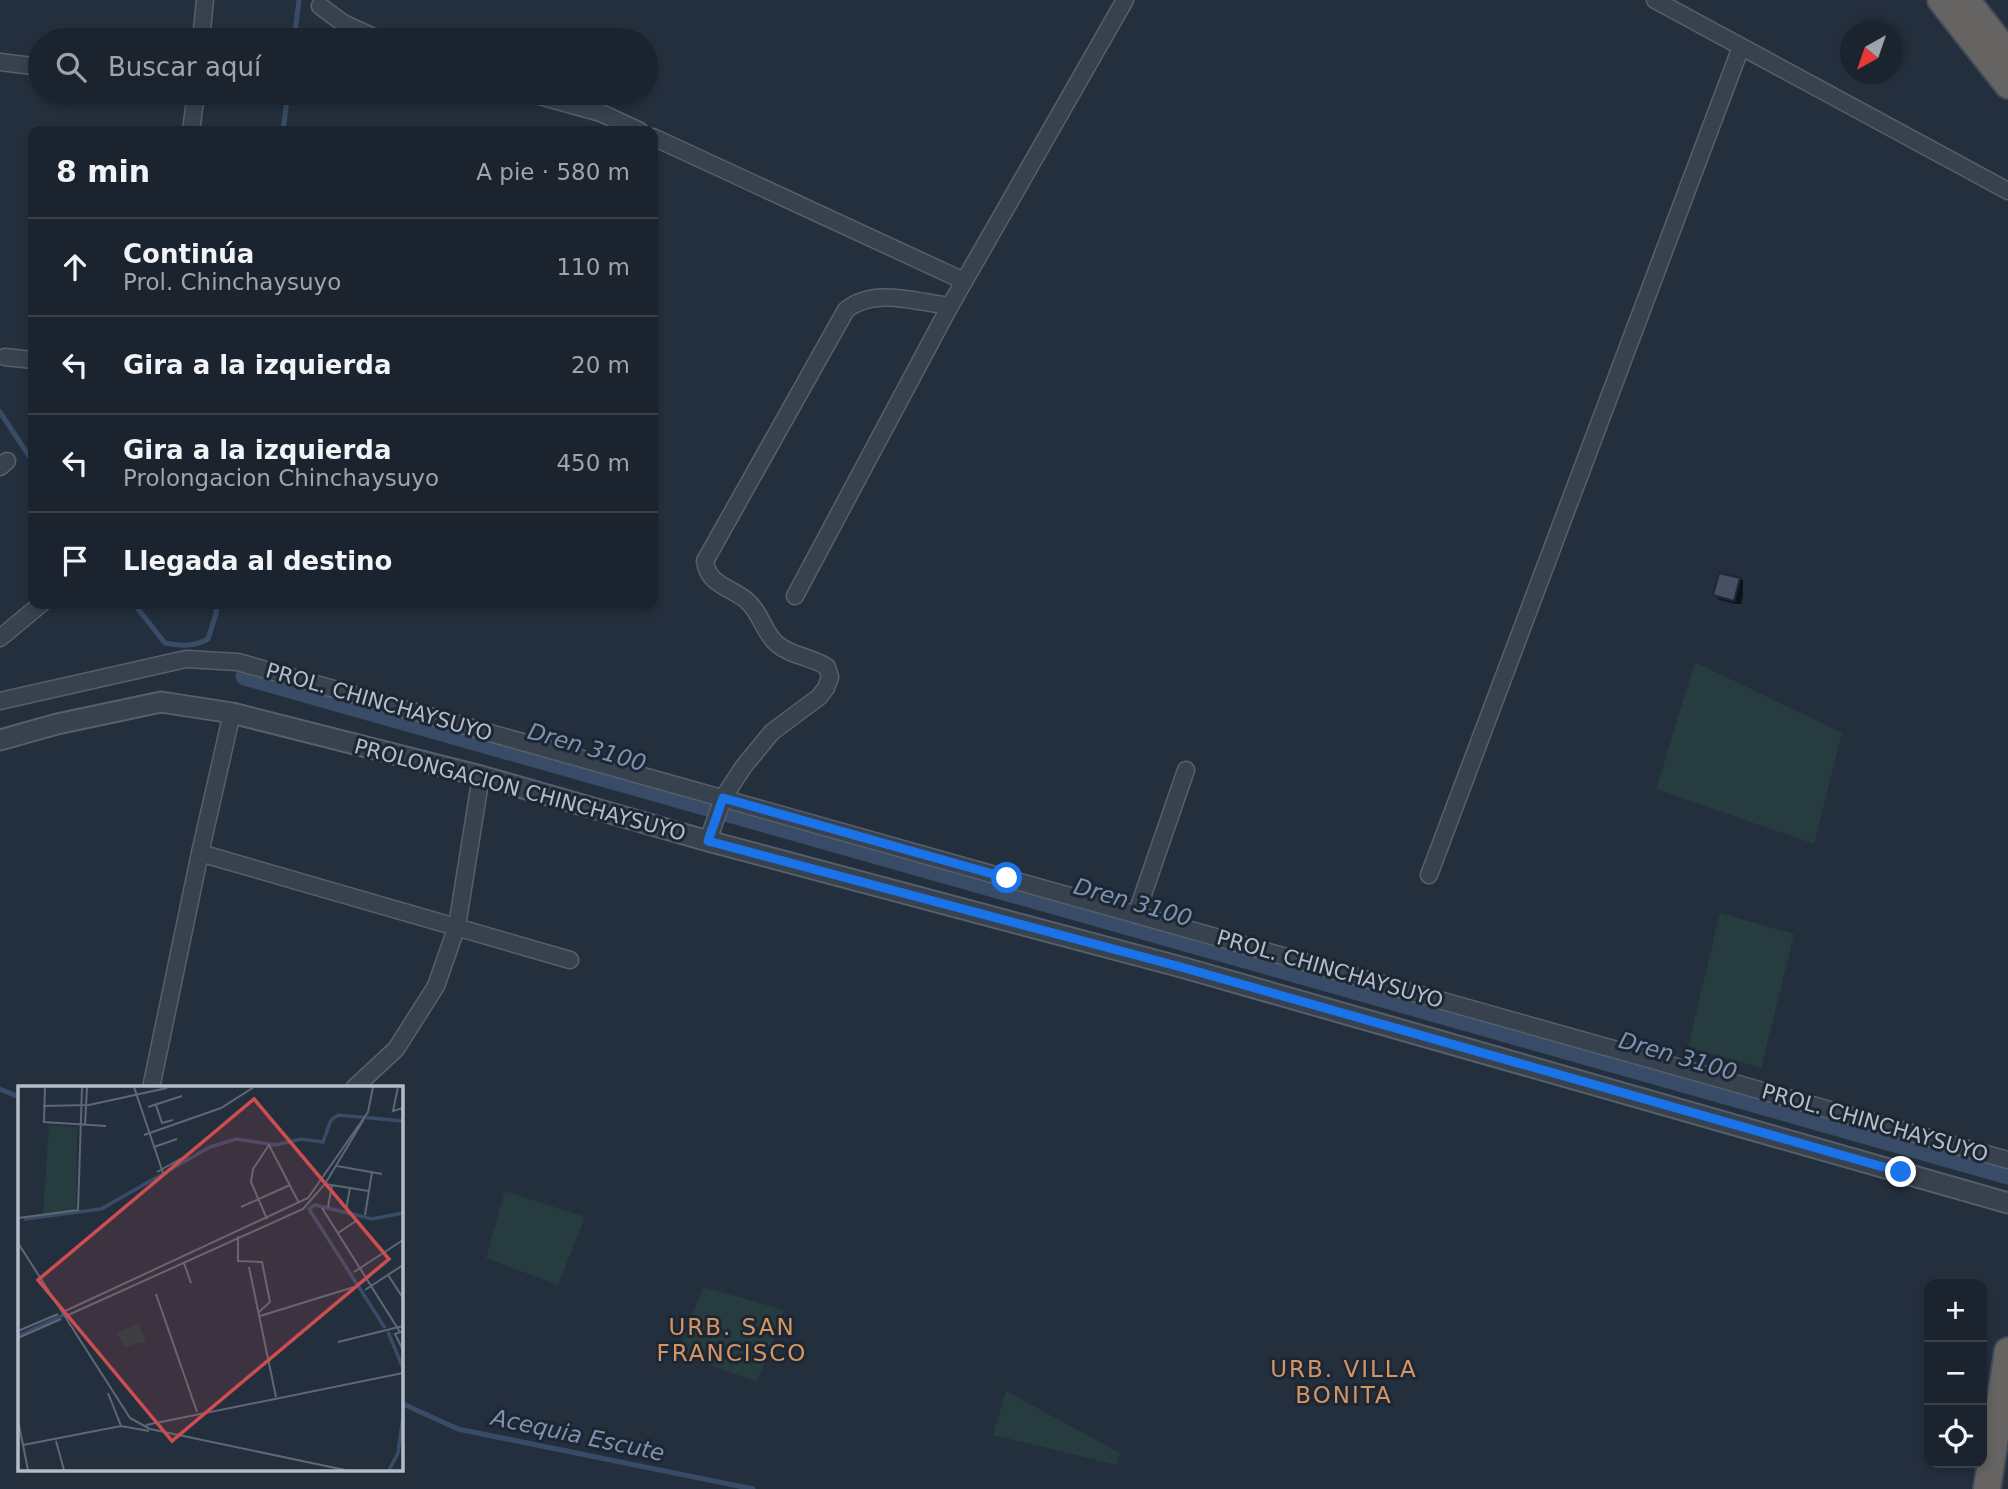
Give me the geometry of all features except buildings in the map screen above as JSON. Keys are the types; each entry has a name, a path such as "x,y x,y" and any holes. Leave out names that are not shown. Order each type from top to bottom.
{"highway":[{"path":"1941,0 2008,85"},
{"path":"1966,0 2008,54"},
{"path":"1987,1489 2008,1351"}],"street":[{"path":"202,28 205,0"},
{"path":"795,596 950,306 1125,0"},
{"path":"1655,0 2008,191"},
{"path":"320,6 354,28"},
{"path":"1429,875 1741,47"},
{"path":"0,62 28,65"},
{"path":"192,126 194,105"},
{"path":"572,105 601,113 629,126"},
{"path":"658,139 964,281"},
{"path":"710,834 721,801 744,766 772,733 819,696 830,677 827,667 818,661 787,650 776,643 758,612 746,600 713,580 706,572 705,561 846,310 857,301 876,296 950,306"},
{"path":"5,357 28,359"},
{"path":"0,638 35,609"},
{"name":"PROL. CHINCHAYSUYO","path":"1,700 186,659 237,662 721,801 2008,1160"},
{"name":"PROLONGACION CHINCHAYSUYO","path":"0,740 57,724 161,702 232,713 710,834 2008,1203"},
{"path":"151,1086 232,713"},
{"path":"1136,915 1186,770"},
{"path":"356,1086 396,1048 436,986 457,926 481,776"},
{"path":"200,853 570,960"}],"green space":[{"path":"1695,662 1842,733 1814,844 1656,789"},
{"path":"1720,913 1794,934 1761,1068 1688,1047"},
{"path":"505,1191 585,1217 558,1285 486,1258"},
{"path":"703,1287 784,1310 757,1382 677,1353"},
{"path":"1006,1391 1120,1453 1117,1465 993,1435"}],"waterway":[{"path":"296,28 299,0"},
{"path":"284,126 286,105"},
{"path":"0,412 28,454"},
{"path":"138,609 165,643 182,645 192,645 208,639 216,609"},
{"name":"Dren 3100","path":"245,676 2008,1175"},
{"name":"Acequia Escute","path":"0,1089 18,1097"},
{"name":"Acequia Escute","path":"402,1403 458,1429 753,1489"}],"district":[{"name":"URB. SAN FRANCISCO","path":"732,1340"},
{"name":"URB. VILLA BONITA","path":"1344,1382"}],"route":[{"path":"1007,878 723,798 708,841 1181,967 1901,1172"}]}
